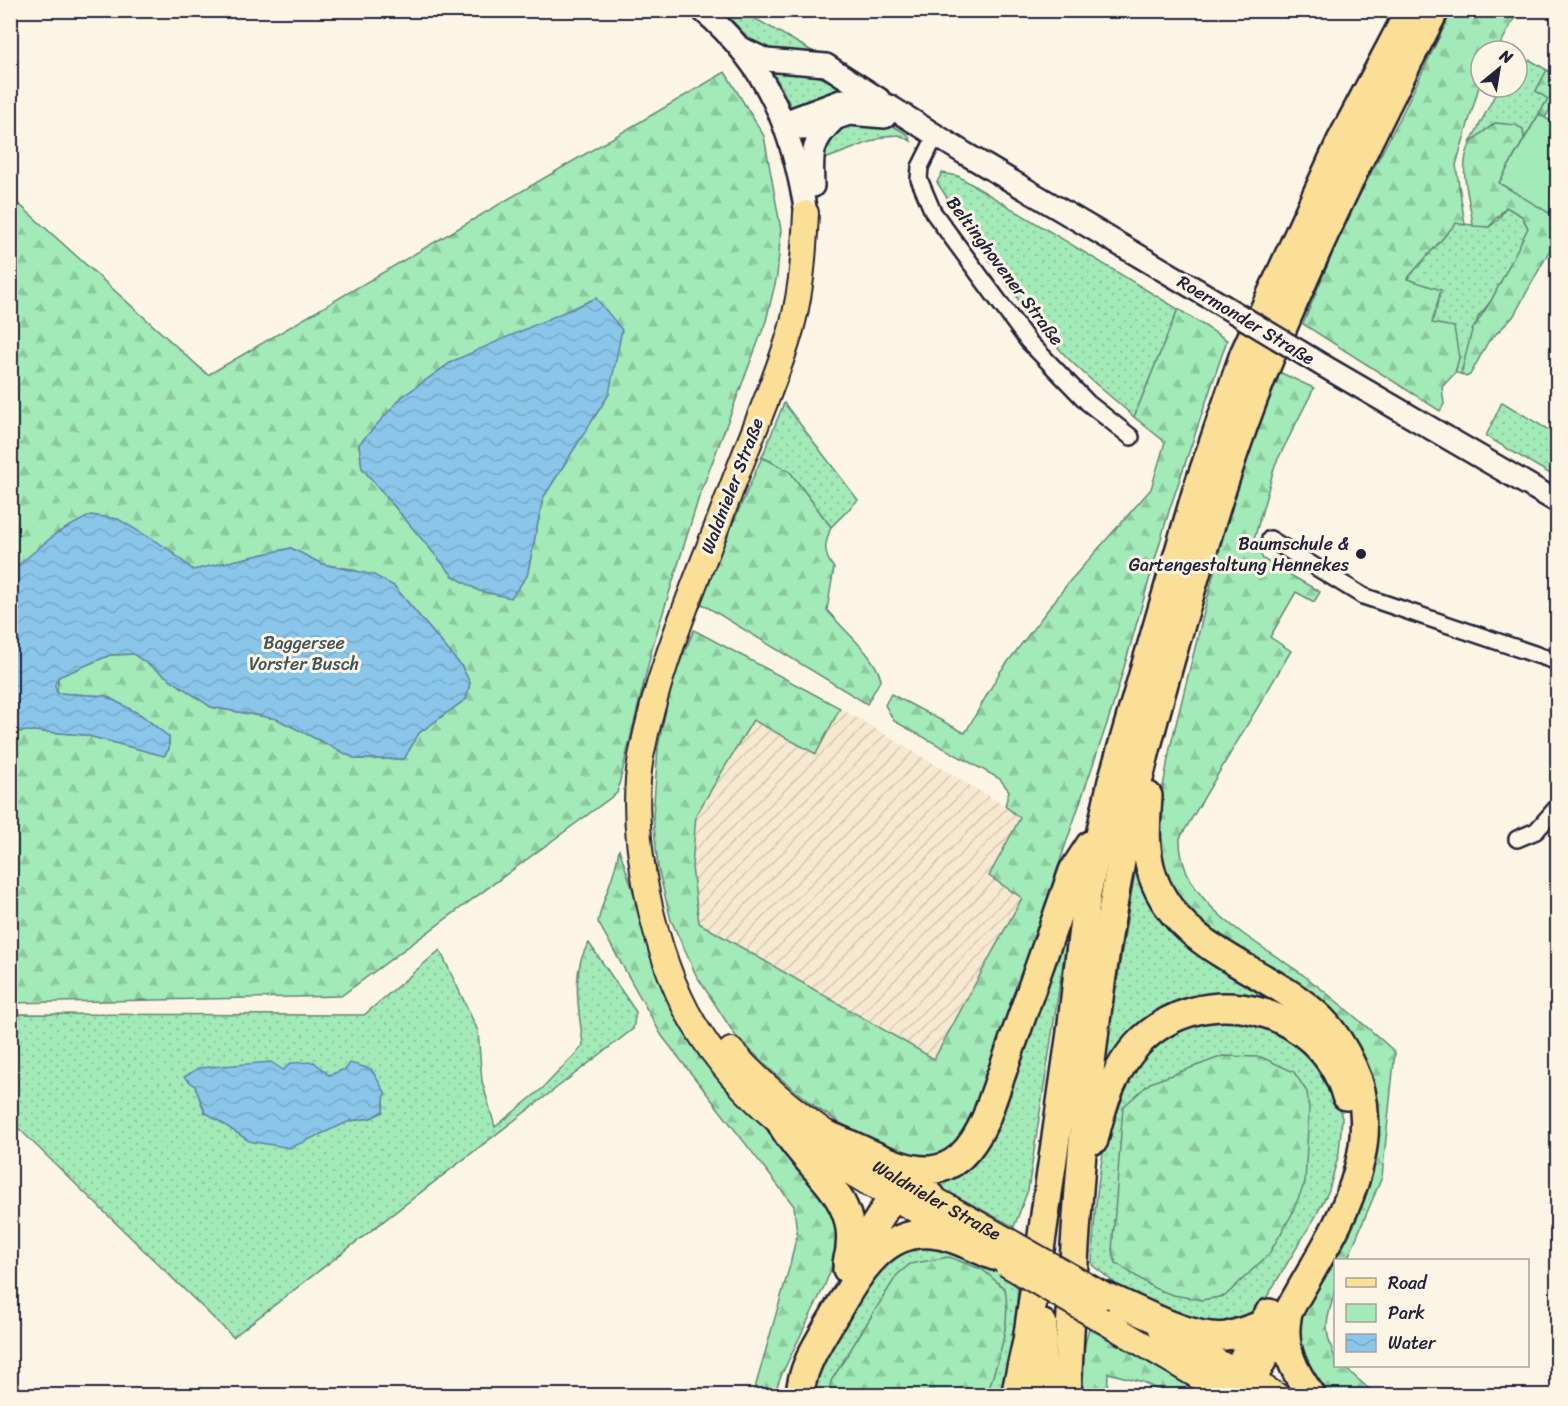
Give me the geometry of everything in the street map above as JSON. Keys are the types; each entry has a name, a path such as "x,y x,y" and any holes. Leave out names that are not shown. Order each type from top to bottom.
{"highway":[{"path":"1015,1395 1027,1341 1071,1032 1087,893 1098,835 1196,494 1244,354 1341,141 1410,10"},
{"path":"1067,1395 1067,1260 1088,1068 1124,845 1164,682 1228,471 1263,374 1352,176 1435,10"},
{"path":"1164,682 1159,740 1146,823 1147,851 1154,879 1177,916 1204,941 1298,1000 1320,1018 1338,1038 1358,1079 1363,1104 1364,1140 1358,1170 1335,1230 1288,1311 1237,1388"},
{"path":"830,1136 863,1149 898,1167 917,1171 947,1164 971,1146 986,1118 1073,871 1098,835"},
{"path":"1067,1260 1094,1137 1108,1092 1137,1045 1166,1022 1183,1013 1239,1006 1269,1014 1301,1031 1328,1059 1343,1089 1350,1129 1344,1169 1334,1198 1262,1325 1237,1388"},
{"path":"782,1125 792,1143 839,1196 848,1216 851,1244 844,1274"},
{"path":"785,1395 800,1353 844,1274 893,1196 931,1196"},
{"path":"1041,1395 1045,1205"},
{"path":"800,1395 803,1375 824,1332 855,1281 882,1249 909,1236 935,1234 1005,1255"},
{"path":"1104,1308 1203,1334 1226,1336 1262,1325"},
{"path":"1288,1311 1287,1350 1296,1373 1312,1395"},
{"name":"Waldnieler Straße","path":"1237,1388 1276,1395"}],"main road":[{"path":"702,10 739,46 759,58 826,65 889,106"},
{"name":"Waldnieler Straße","path":"739,46 764,82 787,129 797,159 806,213 800,289 788,342 659,684 641,759 638,810 641,846 667,969 702,1037 741,1086 782,1125 818,1151 893,1196 1005,1255 1067,1260 1104,1308"},
{"name":"Roermonder Straße","path":"787,129 843,100 872,100 889,106 1322,365 1557,502"},
{"name":"Roermonder Straße","path":"787,129 837,117 873,114 936,135"},
{"path":"806,213 813,187 813,148 824,129 837,117"},
{"name":"Waldnieler Straße","path":"659,937 718,1036 783,1102 830,1136 931,1196 1060,1296 1104,1308 1237,1388"}],"street":[{"name":"Beltinghovener Straße","path":"936,135 920,167 919,179 933,212 1028,341 1088,403 1131,437"},
{"path":"1270,539 1363,596 1557,662"},
{"path":"1517,839 1536,831 1557,806"}],"shaded area":[{"path":"840,708 1005,806 1020,818 989,875 1022,898 934,1059 699,923 692,867 696,815 753,719 816,754"}],"green space":[{"path":"723,11 742,11 847,71 758,48"},
{"path":"1452,11 1518,11 1503,39 1469,39 1469,99 1475,99 1456,165 1465,225 1456,223 1407,279 1441,290 1432,323 1454,327 1459,358 1455,373 1442,387 1444,404 1440,411 1303,324 1346,221"},
{"path":"1529,60 1547,70 1536,91 1548,99 1524,139 1523,129 1495,123 1470,143 1493,99 1529,99"},
{"path":"771,68 809,74 850,87 807,106 792,108"},
{"path":"1557,68 1557,98 1545,118 1539,114 1548,99 1536,91 1547,70 1554,74"},
{"name":"Baggersee Vorster Busch","path":"725,72 764,136 781,230 777,276 766,321 699,497 653,645 617,793 341,996 11,1003 11,732 33,731 85,735 164,756 169,749 169,737 141,715 106,696 57,693 58,677 110,655 133,654 211,707 277,719 356,759 404,759 419,733 466,699 470,683 462,667 394,586 351,569 322,564 291,548 193,570 167,548 32,555 11,571 10,196 208,375","holes":["453,361 609,394 543,498 527,576 453,576 362,468 359,445 402,397"]},
{"path":"1539,114 1557,125 1557,199 1549,213 1499,183"},
{"path":"885,121 907,134 911,141 899,135 886,136 817,162 818,152 843,125"},
{"path":"1495,123 1516,125 1523,129 1524,139 1499,183 1549,212 1557,199 1557,237 1513,317 1488,342 1470,375 1466,377 1461,374 1472,330 1491,301 1528,228 1522,216 1506,207 1489,227 1473,226 1466,185 1466,154 1475,139"},
{"path":"942,173 958,176 1178,309 1134,417 1070,360 1028,312 980,248 937,182"},
{"path":"1506,207 1522,216 1528,229 1491,301 1478,317 1461,374 1455,373 1459,357 1432,323 1407,279 1456,223 1489,227 1498,220"},
{"path":"1178,309 1227,340 1169,511 1112,709 970,1124 951,1151 922,1163 879,1148 815,1107 773,1072 735,1035 696,975 671,920 658,868 653,816 658,747 672,681 694,630 840,708 816,754 753,720 696,815 692,867 699,923 934,1059 1022,898 989,876 1020,818 1005,806 1009,791 1000,779 894,721 885,705 891,694 965,733 1000,672 1069,582 1151,489 1165,442 1134,417"},
{"path":"1279,372 1314,388 1275,465 1254,540 1263,559 1320,592 1314,602 1296,592 1270,637 1291,651 1180,838 1183,862 1193,883 1207,903 1225,920 1307,978 1395,1052 1382,1177 1347,1259 1334,1259 1334,1294 1327,1325 1334,1356 1334,1367 1344,1367 1376,1395 1323,1395 1303,1370 1296,1328 1372,1102 1243,955 1191,916 1175,895 1163,872 1157,820 1170,748 1220,548 1254,428"},
{"path":"1502,402 1557,435 1557,478 1486,436"},
{"path":"784,403 858,500 831,527 790,472 762,457"},
{"path":"762,457 790,472 831,527 827,538 826,553 834,568 827,610 865,652 881,679 867,704 702,604 700,599"},
{"path":"1140,841 1148,873 1160,903 1173,921 1196,942 1306,1016 1328,1038 1345,1065 1355,1097 1357,1116 1355,1145 1347,1173 1353,1142 1354,1118 1344,1080 1330,1054 1310,1032 1286,1016 1259,1005 1230,999 1200,1001 1170,1010 1151,1020 1135,1034 1122,1051 1098,1098"},
{"path":"619,849 664,983 698,1050 835,1208 840,1247 774,1395 753,1395 797,1234 794,1206 662,1036 598,922"},
{"path":"1076,878 1028,1190 1014,1227 923,1178 946,1172"},
{"path":"589,943 636,1012 633,1029 233,1337 11,1121 10,1014 364,1015 440,950 478,1031 482,1081 495,1127 543,1088 583,1046 577,993 579,967","holes":["346,1069 385,1093 383,1112 371,1118 351,1121 205,1113 195,1086 283,1070 329,1075"]},
{"path":"1200,1016 1241,1016 1295,1036 1335,1090 1342,1118 1339,1153 1329,1190 1316,1216 1265,1300 1250,1315 1216,1329 1131,1296 1092,1265 1098,1184 1109,1126 1118,1098 1129,1074 1155,1042"},
{"path":"1223,1056 1261,1057 1294,1072 1307,1092 1309,1109 1305,1182 1291,1216 1269,1254 1225,1296 1202,1300 1173,1295 1154,1288 1116,1263 1112,1251 1123,1107 1150,1083"},
{"path":"940,1243 1001,1271 1018,1288 1013,1354 1003,1395 811,1396 819,1358 858,1290 899,1250"},
{"path":"949,1257 983,1270 1005,1289 1007,1316 1005,1330 987,1395 829,1395 831,1381 897,1275 910,1264"},
{"path":"1089,1328 1205,1395 1167,1395 1143,1382 1108,1373 1107,1395 1081,1396 1082,1355"}],"water":[{"path":"596,298 622,330 609,394 543,498 527,576 511,598 479,591 453,576 362,468 359,444 402,397 453,361"},
{"path":"91,515 118,519 167,548 193,570 291,548 322,564 374,575 394,586 462,667 470,683 466,699 419,733 404,759 356,759 277,719 211,707 133,654 110,655 58,677 55,685 57,693 106,696 141,715 169,737 169,749 164,756 85,735 33,731 11,732 11,571 57,533"},
{"path":"271,1062 283,1070 291,1063 314,1062 329,1075 346,1069 350,1063 371,1069 385,1092 383,1111 371,1118 350,1121 290,1148 249,1141 205,1112 195,1086 184,1077 198,1068"}],"place":[{"name":"Baumschule & Gartengestaltung Hennekes","path":"1361,554"}]}
